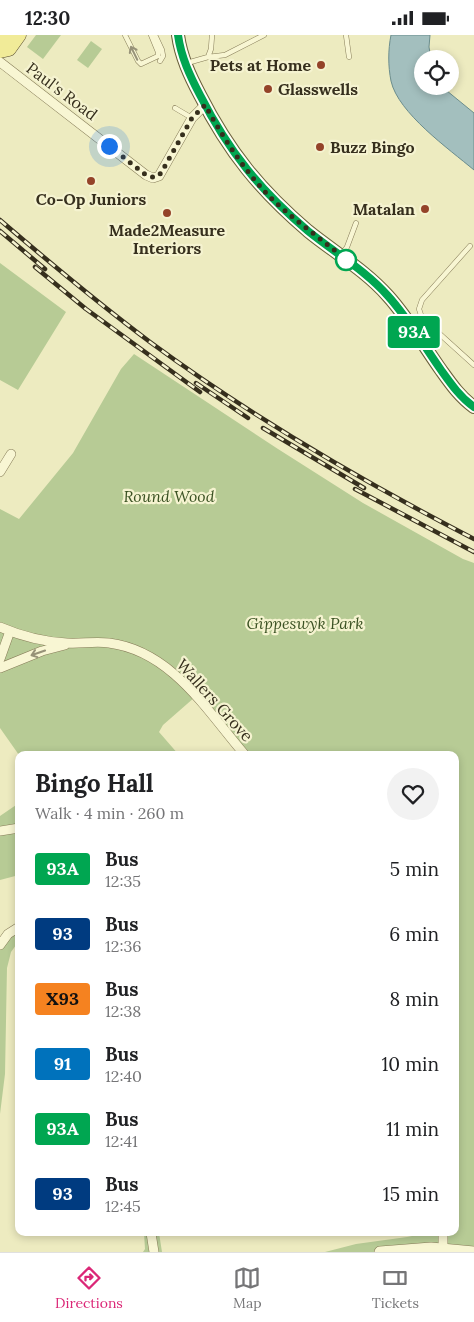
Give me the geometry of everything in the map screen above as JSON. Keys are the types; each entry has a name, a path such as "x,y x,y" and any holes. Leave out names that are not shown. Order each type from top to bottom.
{"main road":[{"path":"6,35 1,42 0,49 9,49 19,35"},
{"path":"178,35 185,64 205,105 234,153 262,188 310,233 374,282 389,297 457,391 474,407"}],"street":[{"name":"Paul's Road","path":"0,62 150,177 159,176 192,118 205,105"},
{"path":"0,472 10,454"},
{"name":"Wallers Grove","path":"0,627 48,640 107,643 124,646 158,661 176,675 242,751"},
{"path":"0,659 10,631"},
{"name":"Wallers Grove","path":"0,668 42,651 78,643"},
{"path":"0,831 15,829"},
{"path":"0,945 8,934 15,930"},
{"path":"151,1236 154,1252"},
{"path":"443,1236 443,1249"},
{"path":"380,1252 415,1249 474,1251"}],"lane":[{"path":"125,35 138,61 141,63 158,55 150,35"},
{"path":"155,35 162,50 163,56 160,61"},
{"path":"208,57 212,35"},
{"path":"185,64 208,57 225,55 264,35"},
{"path":"346,35 349,57"},
{"path":"175,108 192,118"},
{"path":"341,256 347,247 356,223"},
{"path":"470,246 422,300 419,309 422,318 474,365"}],"green space":[{"path":"36,35 61,35 43,59 27,47"},
{"path":"91,41 102,49 88,68 77,60"},
{"path":"0,263 66,312 18,390 0,380"},
{"name":"Gippeswyk Park","path":"134,354 363,503 463,559 474,563 474,1252 325,1252 356,1244 412,1236 459,1236 459,751 242,751 195,697 163,725 159,732 176,751 16,751 0,728 0,509 19,519 73,453 121,369"},
{"path":"15,806 15,876 0,880 0,816"},
{"path":"15,931 15,946 11,952 7,968 5,1074 0,1114 0,945"},
{"path":"144,1236 159,1236 162,1252 143,1252 145,1249"}],"water":[{"path":"391,35 430,35 430,50 414,50 414,95 452,95 474,113 474,170 426,130 403,105 391,81 389,52"}],"railway":[{"path":"0,220 74,282 189,370 308,447 474,539"},
{"path":"0,231 45,269"},
{"path":"35,267 86,309 200,392"},
{"path":"196,383 248,418"},
{"path":"263,428 364,488"},
{"path":"355,489 474,552"}],"bus line":[{"name":"93A","path":"178,35 185,64 199,93 216,124 247,171 282,208 310,233 374,282 389,297 457,391 474,407"}],"place":[{"name":"Pets at Home","path":"321,65"},
{"name":"Glasswells","path":"268,89"},
{"name":"Buzz Bingo","path":"320,147"},
{"name":"Co-Op Juniors","path":"91,181"},
{"name":"Matalan","path":"425,209"},
{"name":"Made2Measure Interiors","path":"167,213"}],"route":[{"path":"109,146 146,175 153,178 157,177 192,118 205,105 234,153 262,188 310,233 346,260"}],"park label":[{"name":"Round Wood","path":"169,496"}]}
